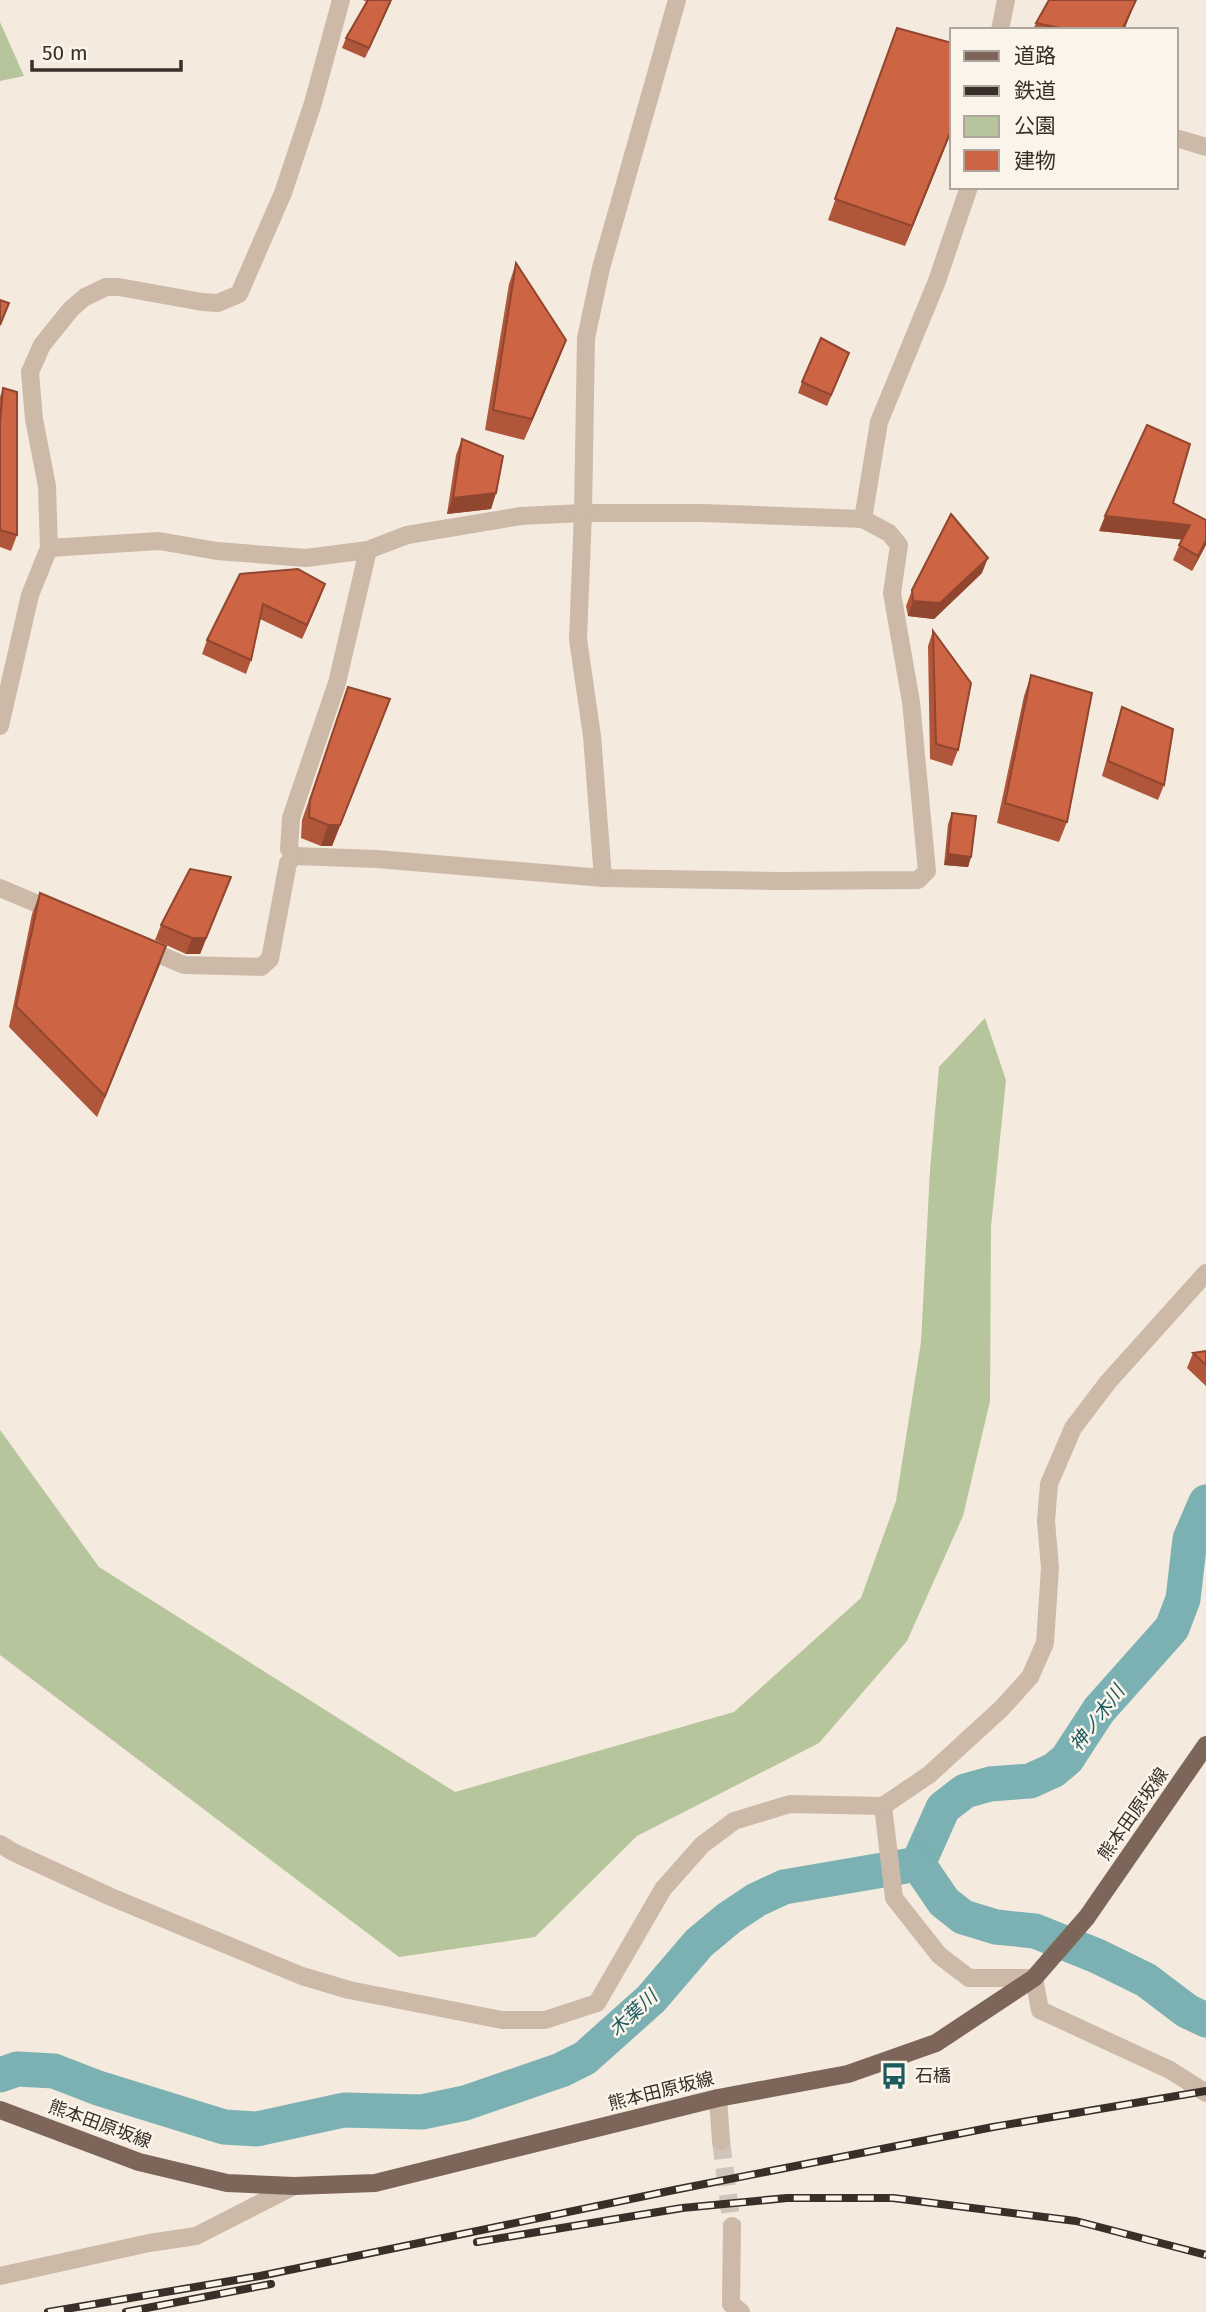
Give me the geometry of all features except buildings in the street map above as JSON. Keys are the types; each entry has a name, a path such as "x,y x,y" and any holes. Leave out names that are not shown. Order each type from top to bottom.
{"main road":[{"name":"熊本田原坂線","path":"8,2113 139,2162 227,2183 294,2186 375,2183 719,2098 848,2074 936,2043 1034,1978 1087,1917 1206,1745"}],"street":[{"path":"0,726 30,595 49,548 47,486 34,419 30,372 42,345 71,309 85,297 106,287 218,303 239,294 283,194 313,103 341,0"},
{"path":"603,878 592,736 578,639 586,338 601,268 677,0"},
{"path":"1000,28 1006,0"},
{"path":"1178,139 1206,147"},
{"path":"863,519 879,422 937,281 969,189"},
{"path":"49,548 159,541 217,551 306,558 368,550 407,535 521,516 583,513 703,513 863,519 889,533 899,545 892,593 911,702 926,871 918,880 603,878 377,859 294,856"},
{"path":"294,856 289,849 291,818 337,683 368,550"},
{"path":"122,940 184,965 261,967 270,959 288,863 294,856"},
{"path":"0,888 74,919"},
{"path":"0,1844 111,1897 302,1976 349,1990 502,2020 545,2020 597,2003 663,1889 702,1845 734,1821 790,1804 883,1806 930,1774 1002,1708 1030,1677 1045,1643 1050,1568 1046,1521 1049,1484 1073,1428 1108,1382 1206,1273"},
{"path":"883,1806 894,1898 939,1955 969,1978 1034,1978 1040,2010 1170,2070 1206,2093"},
{"path":"719,2098 721,2141"},
{"path":"0,2276 149,2243 196,2236 294,2186"},
{"path":"732,2226 731,2304 741,2312"}],"green space":[{"path":"0,22 24,76 0,81"},
{"path":"985,1018 1006,1080 991,1227 990,1401 963,1516 907,1641 819,1743 637,1836 535,1937 399,1957 0,1655 0,1430 99,1567 455,1792 734,1712 861,1598 896,1501 921,1342 930,1170 939,1067"}],"waterway":[{"name":"神ノ木川","path":"918,1864 943,1808 965,1791 990,1784 1030,1781 1054,1770 1067,1759 1099,1710 1172,1628 1183,1599 1190,1539 1206,1502"},
{"name":"木葉川","path":"0,2075 17,2069 54,2071 98,2088 224,2127 257,2129 344,2110 422,2112 465,2103 561,2070 585,2058 651,1999 699,1943 756,1900 784,1887 918,1864 944,1902 963,1917 996,1927 1035,1931 1097,1956 1146,1980 1187,2011 1206,2020"}],"tunnel":[{"path":"721,2141 732,2226"}],"railway":[{"path":"48,2312 260,2276 993,2127 1206,2091"},
{"path":"477,2242 682,2208 787,2198 893,2198 1076,2221 1206,2255"},
{"path":"126,2312 271,2284"}],"place":[{"name":"石橋","path":"894,2076"}]}
